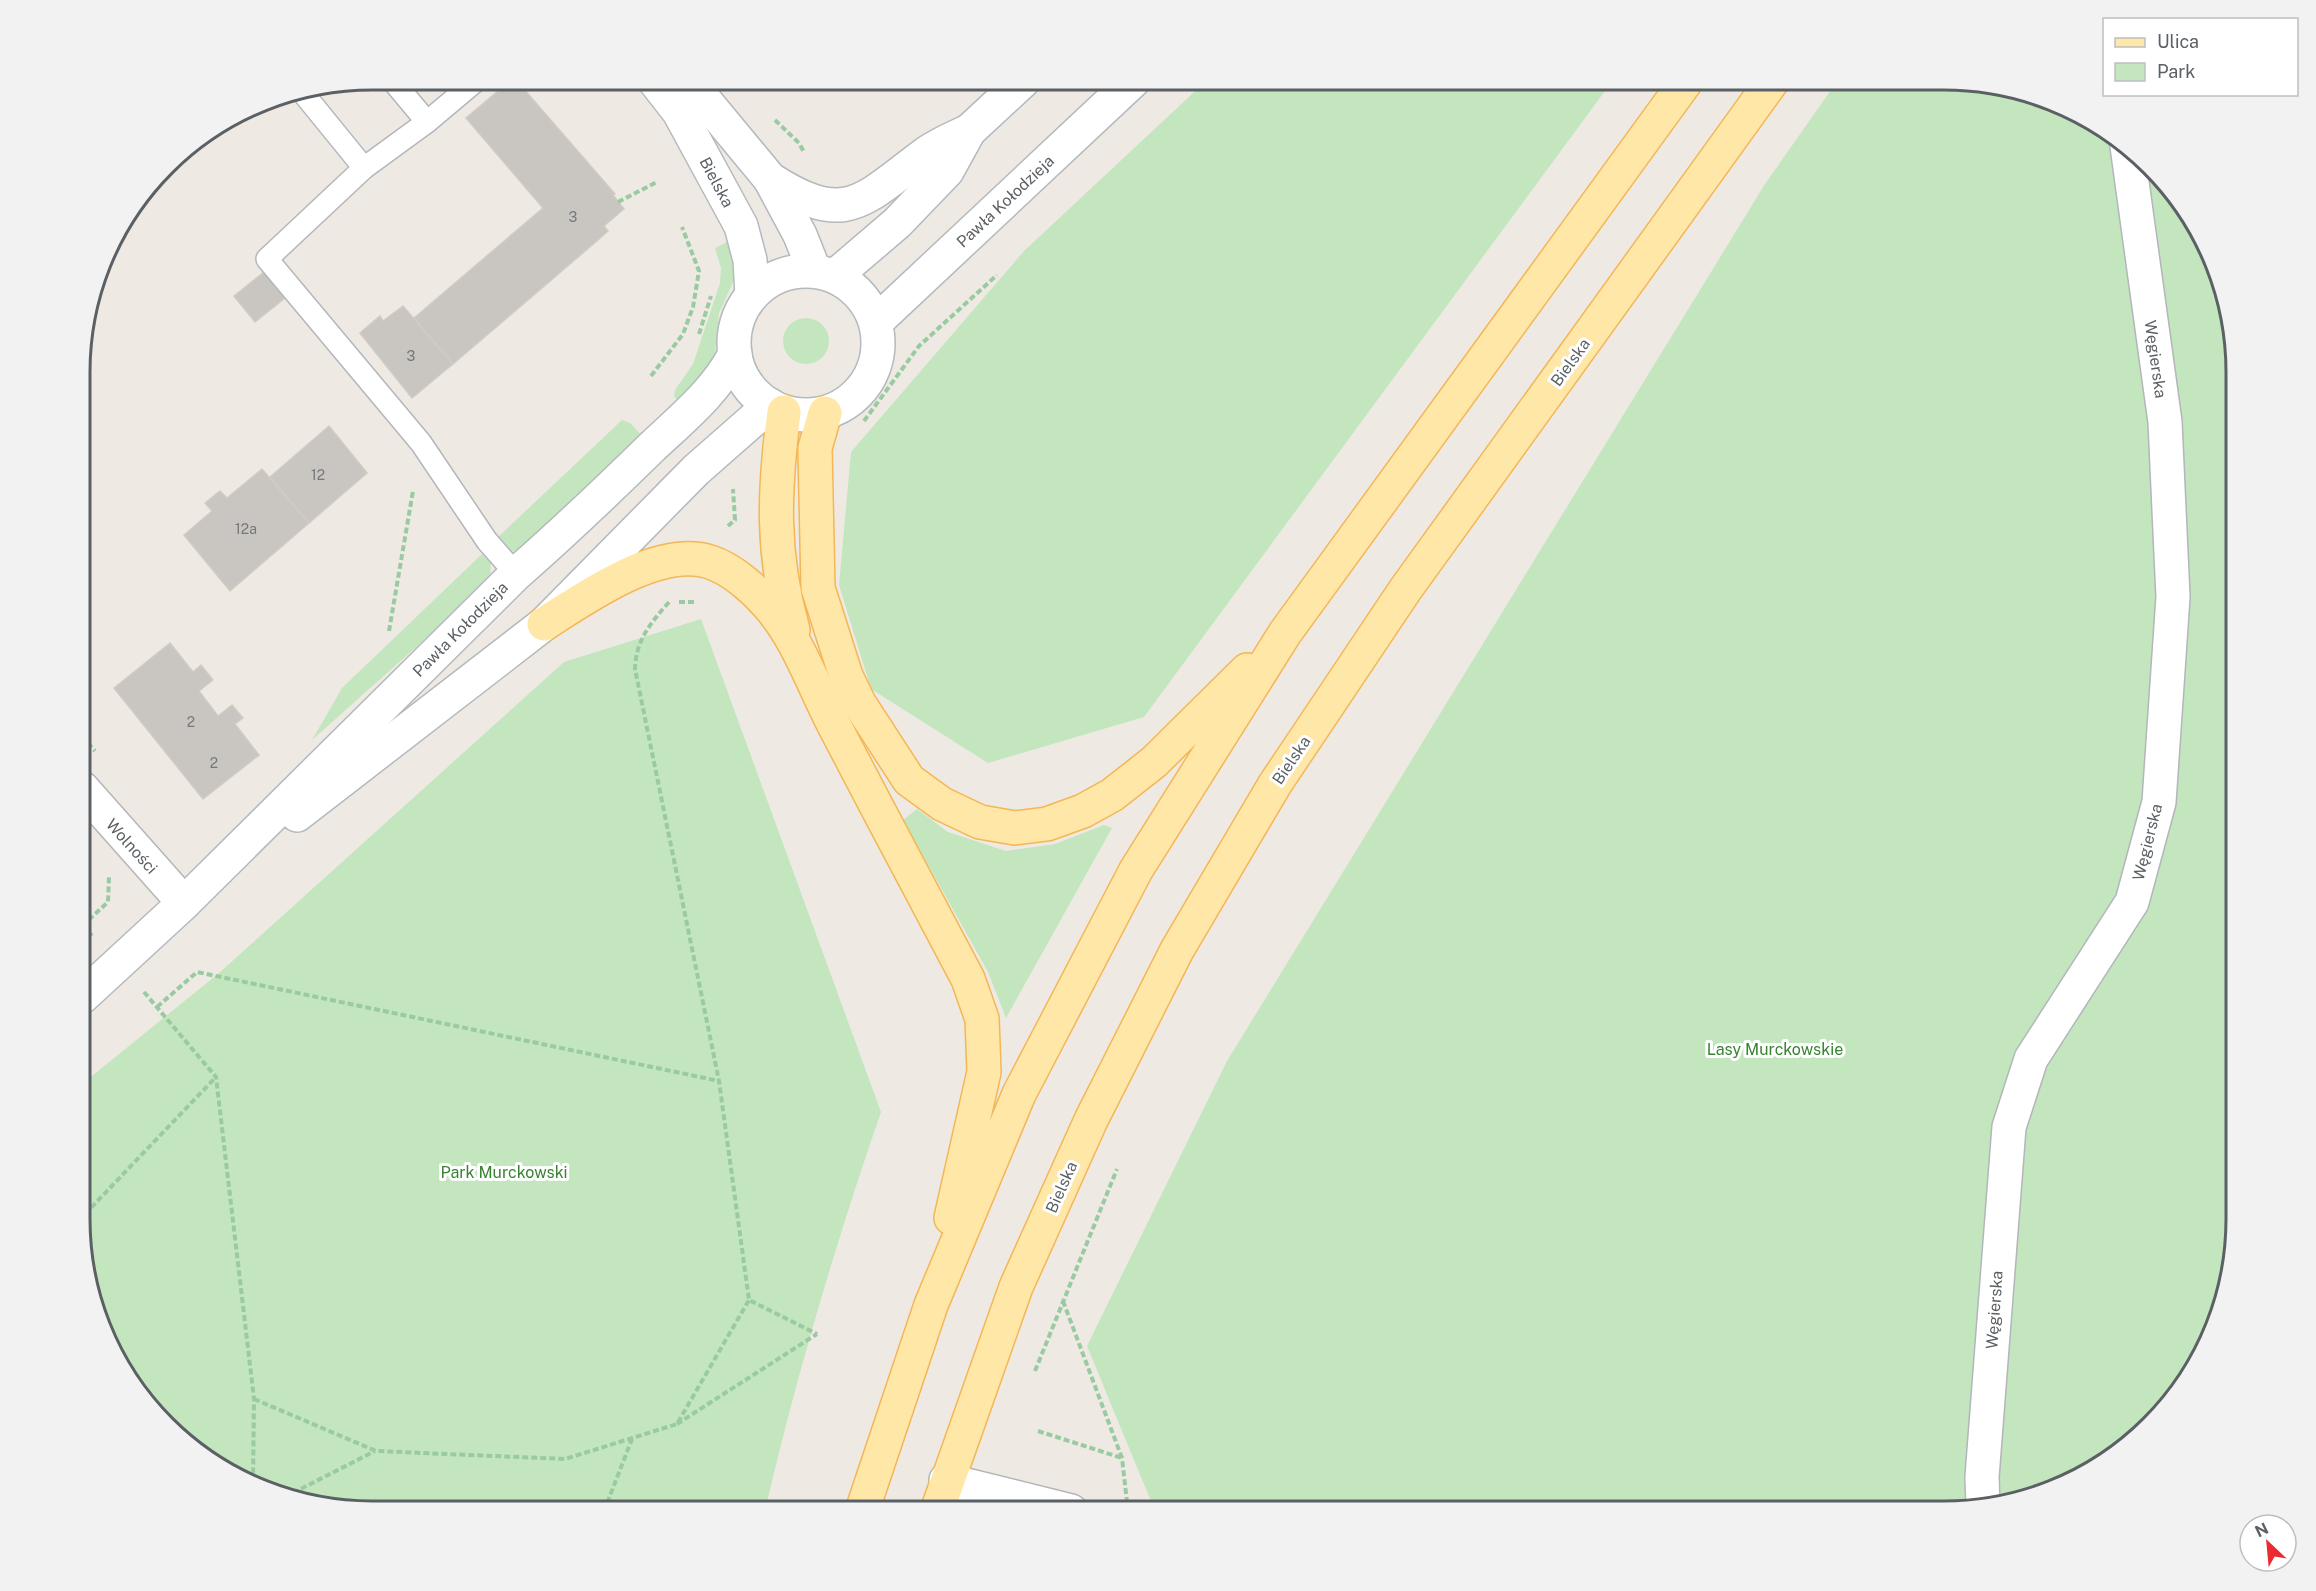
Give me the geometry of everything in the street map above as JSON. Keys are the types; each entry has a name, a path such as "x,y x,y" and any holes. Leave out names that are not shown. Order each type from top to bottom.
{"main road":[{"path":"865,1501 932,1305 1019,1094 1136,870 1285,633 1680,90"},
{"name":"Bielska","path":"940,1501 1016,1287 1091,1120 1183,940 1275,784 1405,590 1766,90"},
{"path":"777,409 775,484 778,572 802,658"},
{"path":"825,413 815,448 818,588 846,676 859,703 909,780 942,804 980,822 1015,828 1047,824 1083,811 1112,795 1154,762 1285,633"},
{"path":"544,624 616,578 643,568 692,559 711,562 740,579 769,606 802,658 851,759 968,979 982,1019 984,1072 932,1305"}],"street":[{"name":"Bielska","path":"662,90 679,112 741,226 750,260 752,295"},
{"path":"696,90 770,179 800,235 824,273 861,295 876,322 879,345 874,368 863,388 846,403 825,413 804,415 777,409 753,392 741,375 735,354 737,323 752,295 765,283 780,275 824,273 897,223 947,171 969,131"},
{"path":"770,179 793,194 817,203 834,206 848,204 875,194 926,153 969,131 1013,90"},
{"name":"Pawła Kołodzieja","path":"876,322 1123,90"},
{"name":"Węgierska","path":"1983,1499 1982,1477 2009,1127 2031,1059 2132,902 2158,802 2173,597 2165,422 2129,159"},
{"name":"Pawła Kołodzieja","path":"90,989 184,903 516,574 569,528 712,389 735,354"},
{"name":"Pawła Kołodzieja","path":"184,903 544,624 696,470 777,409"},
{"name":"Wolności","path":"90,797 184,903"},
{"path":"946,1480 1031,1501"}],"lane":[{"path":"400,90 427,122"},
{"path":"465,90 427,122 364,168 267,259 421,443 487,542 516,574"},
{"path":"307,98 364,168"}],"path":[{"path":"618,202 657,182"},
{"path":"651,376 683,334 693,307 699,271 682,226"},
{"path":"863,423 919,346 997,275"},
{"path":"698,337 713,290"},
{"path":"389,631 421,443"},
{"path":"726,528 735,520 732,484"},
{"path":"669,602 647,627 636,651 635,669 718,1081 749,1300 677,1424"},
{"path":"90,919 108,902 110,868"},
{"path":"253,1475 254,1400 216,1077 158,1007 197,972 718,1081"},
{"path":"90,1209 216,1077"},
{"path":"1035,1371 1117,1169"},
{"path":"254,1400 376,1451 565,1459 677,1424 817,1334 749,1300"},
{"path":"1063,1301 1122,1458 1127,1501"},
{"path":"1038,1431 1122,1458"},
{"path":"608,1501 633,1438"},
{"path":"298,1491 376,1451"}],"green space":[{"path":"1196,90 1606,90 1144,717 988,763 871,689 839,585 851,452 1024,251"},
{"name":"Lasy Murckowskie","path":"1831,90 1944,90 1999,95 2052,111 2116,148 2168,200 2205,264 2221,317 2226,372 2226,1219 2221,1274 2205,1327 2168,1391 2116,1443 2052,1480 1981,1499 1944,1501 1151,1501 1087,1346 1227,1061 1765,184"},
{"path":"733,239 735,278 719,313 715,353 710,370 683,408 674,396 675,390 693,364 720,283 721,268 715,248"},
{"path":"806,318 822,325 829,341 822,357 806,364 790,357 783,341 790,325"},
{"path":"622,420 630,423 646,440 522,552 507,551 497,538"},
{"path":"482,554 491,563 490,581 312,740 342,688"},
{"name":"Park Murckowski","path":"701,619 881,1112 818,1310 767,1501 372,1501 317,1496 264,1480 200,1443 160,1405 138,1376 111,1327 92,1256 90,1078 219,973 564,662"},
{"path":"917,809 948,832 1006,851 1055,844 1104,825 1112,828 1006,1018 988,972 903,820"}],"building":[{"path":"499,90 525,90 615,194 613,195 624,209 604,226 608,231 453,364 414,318 543,208 466,118"},
{"path":"264,272 285,298 255,322 234,296"},
{"path":"403,306 453,364 412,398 360,333 380,316 383,321"},
{"path":"329,426 367,473 309,523 270,477"},
{"path":"262,469 309,523 230,591 184,535 212,511 205,503 220,491 227,498"},
{"path":"170,643 193,672 201,665 213,680 199,691 218,716 232,705 243,718 235,724 259,755 203,799 114,688"}]}
